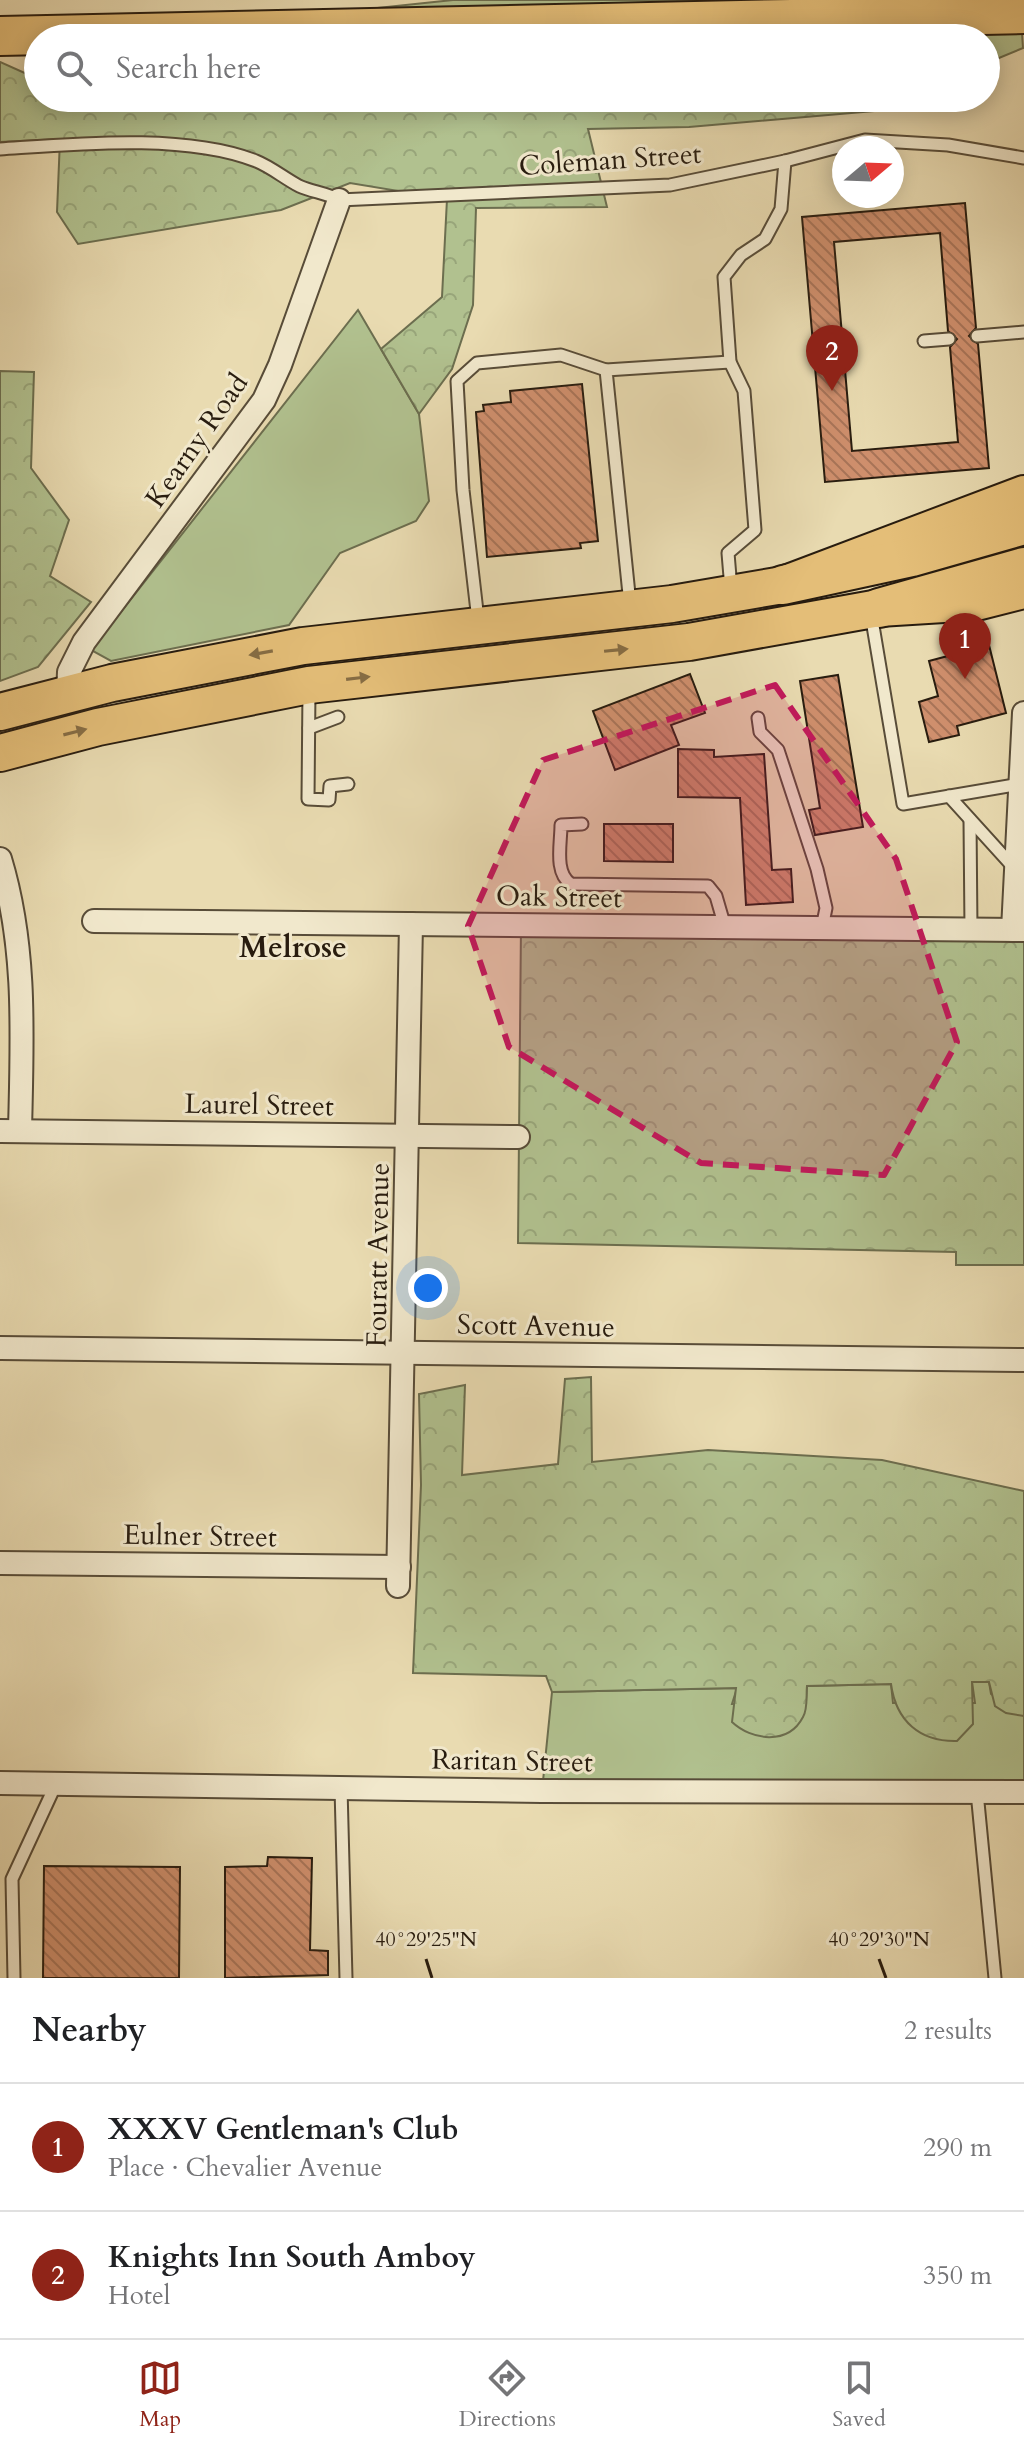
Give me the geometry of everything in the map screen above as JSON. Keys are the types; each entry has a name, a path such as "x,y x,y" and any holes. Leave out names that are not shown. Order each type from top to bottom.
{"highway":[{"path":"559,24 1024,14"},
{"path":"0,36 24,35"},
{"path":"990,509 1011,490 1024,469"},
{"path":"783,585 1024,494"},
{"path":"0,712 68,693 273,651 732,595 912,557 1024,525"},
{"path":"0,753 98,727 309,685 673,644 874,609 1024,567"},
{"path":"874,609 976,602 1024,590"}],"street":[{"name":"Kearny Road","path":"68,693 69,672 84,642 264,400 280,365 339,200"},
{"path":"1019,930 1016,870 1021,831 1024,713"},
{"path":"0,859 14,915 21,976 10,1131"},
{"name":"Oak Street","path":"94,921 1019,930"},
{"name":"Fouratt Avenue","path":"398,1576 405,1353 411,924"},
{"name":"Laurel Street","path":"10,1131 518,1137"},
{"name":"Scott Avenue","path":"0,1348 1024,1360"},
{"name":"Eulner Street","path":"0,1563 398,1576"},
{"name":"Raritan Street","path":"0,1783 1024,1792"}],"lane":[{"name":"Coleman Street","path":"339,200 670,185 785,161 865,140 948,145 1024,158"},
{"path":"0,149 83,143 171,145 206,150 256,161 301,187 339,200"},
{"path":"732,595 728,553 755,530 744,391 730,362 724,277 741,255 765,239 781,209 785,161"},
{"path":"977,336 1024,332"},
{"path":"924,341 949,339"},
{"path":"479,624 463,490 457,381 477,363 561,355 606,370 730,362"},
{"path":"606,370 630,609"},
{"path":"874,609 903,804 1020,784"},
{"path":"309,685 308,799 329,800 330,786 348,784"},
{"path":"309,728 338,717"},
{"path":"758,718 760,732 778,750 817,869 826,908 822,928"},
{"path":"949,796 1016,870"},
{"path":"970,820 971,930"},
{"path":"582,824 561,825 560,872 565,880 571,884 708,886 716,896 725,927"},
{"path":"14,1978 12,1879 56,1784"},
{"path":"341,1788 346,1978"},
{"path":"977,1792 995,1978"}],"highlighted area":[{"path":"775,685 896,859 957,1042 884,1175 701,1163 509,1047 468,926 543,760"}],"green space":[{"path":"453,0 1024,0 311,15"},
{"path":"1000,33 1022,33 1023,48 1000,58"},
{"path":"0,62 24,73 24,112 863,112 689,127 588,129 607,207 476,208 473,305 452,369 419,414 381,349 442,297 447,199 350,183 281,210 78,244 57,212 60,139 0,142"},
{"path":"358,310 419,414 429,501 416,521 340,553 289,625 111,661 91,650"},
{"path":"0,371 34,372 31,468 69,520 50,576 91,602 38,667 0,681"},
{"path":"521,925 1024,930 1024,1265 956,1265 956,1252 518,1243"},
{"path":"591,1377 592,1462 708,1450 882,1460 1024,1491 1024,1716 1006,1713 995,1706 989,1682 972,1682 973,1724 957,1741 944,1740 921,1733 904,1719 891,1684 807,1686 803,1717 788,1733 769,1737 749,1733 732,1722 736,1688 552,1692 546,1676 413,1673 421,1485 419,1394 465,1385 462,1475 558,1464 565,1379"},
{"path":"972,1682 989,1682 991,1694 1024,1716 1024,1792 542,1791 552,1692 737,1688 732,1704 806,1702 807,1686 891,1684 893,1703 975,1703"}],"building":[{"path":"965,203 976,328 969,336 978,344 989,468 825,482 802,217","holes":["940,233 948,331 957,339 950,347 958,442 852,451 834,242"]},
{"path":"582,384 598,541 580,543 581,548 487,557 476,412 484,411 483,405 511,402 510,391"},
{"path":"989,645 1006,713 957,726 959,735 929,742 919,702 938,696 929,661"},
{"path":"690,674 705,713 671,725 679,745 615,770 593,711"},
{"path":"838,675 863,827 815,835 809,810 820,808 800,681"},
{"path":"678,749 714,750 714,757 764,754 772,870 791,869 793,902 746,905 740,798 678,797"},
{"path":"604,824 673,824 673,862 604,861"},
{"path":"268,1857 312,1858 310,1950 328,1951 328,1975 225,1978 225,1867 267,1866"},
{"path":"44,1866 180,1867 179,1978 43,1978"}],"place":[{"name":"Knights Inn South Amboy","path":"832,391"},
{"name":"XXXV Gentleman's Club","path":"965,679"}],"district":[{"name":"Melrose","path":"293,947"}]}
